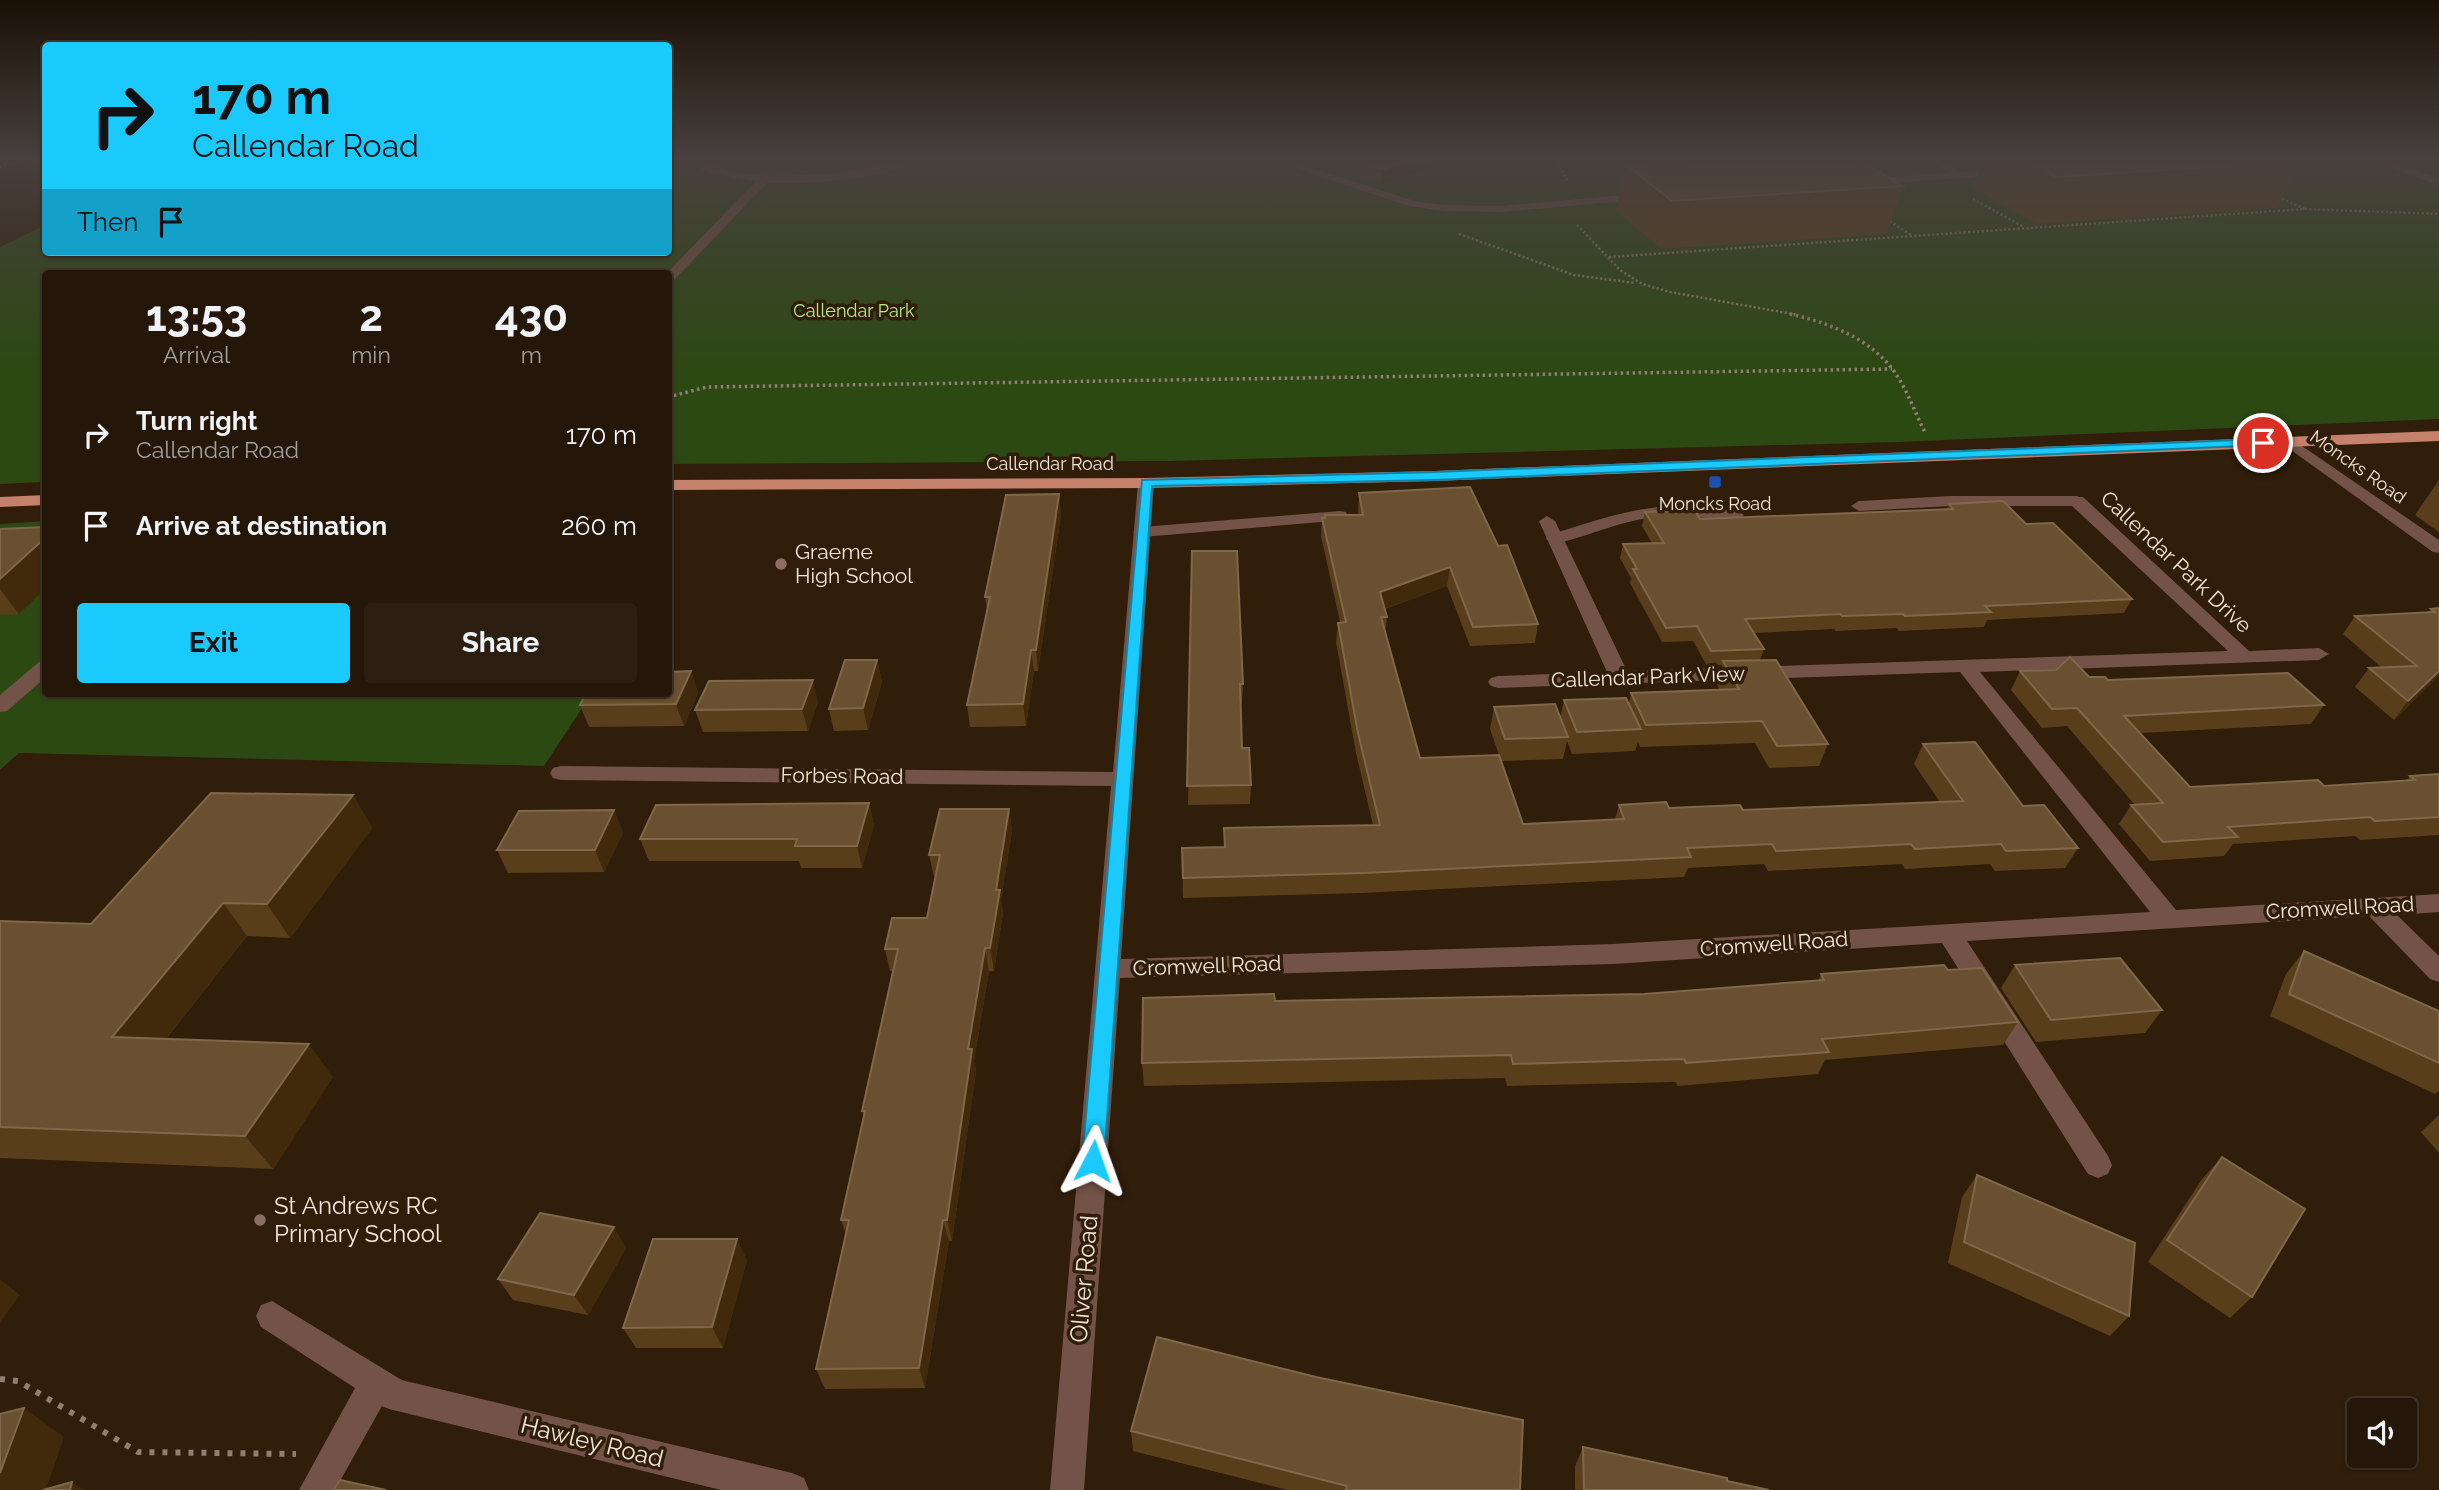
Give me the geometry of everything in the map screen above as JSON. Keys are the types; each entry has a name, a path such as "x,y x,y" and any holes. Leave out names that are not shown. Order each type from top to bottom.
{"main road":[{"name":"Callendar Road","path":"672,485 1146,483 1435,476 2439,436"},
{"path":"0,502 42,500"}],"street":[{"path":"672,275 716,229"},
{"name":"Moncks Road","path":"2290,442 2439,548"},
{"name":"Oliver Road","path":"1067,1490 1146,483"},
{"name":"Callendar Park Drive","path":"1859,506 1964,501 2077,502 2245,657"},
{"path":"1556,539 1619,517 1639,513 1690,511 1736,516"},
{"path":"1142,532 1340,516"},
{"path":"1547,521 1620,678"},
{"name":"Callendar Park View","path":"1498,682 2319,654"},
{"path":"1965,666 2169,918"},
{"path":"0,706 42,669"},
{"name":"Forbes Road","path":"561,773 1123,779"},
{"name":"Cromwell Road","path":"1108,969 1613,954 2439,903"},
{"path":"2375,907 2439,972"},
{"path":"1948,933 2098,1165"},
{"path":"272,1316 384,1389 336,1454 316,1490"},
{"name":"Hawley Road","path":"384,1389 792,1490"}],"path":[{"path":"1580,229 1633,280 1772,310 1819,323 1862,343 1878,353 1892,369 1931,439"},
{"path":"1902,229 1912,235"},
{"path":"1609,257 2015,229"},
{"path":"1824,234 1833,241"},
{"path":"1693,243 1701,250"},
{"path":"672,396 707,387 1892,369"},
{"path":"0,1379 18,1381 138,1452 336,1454"}],"green space":[{"name":"Callendar Park","path":"38,229 42,229 42,256 672,256 672,229 2439,229 2439,419 1899,442 1169,461 672,464 672,270 42,270 42,482 0,484 0,247"},
{"path":"42,521 42,697 589,697 544,766 19,753 0,770 0,524"}],"building":[{"path":"1470,487 1498,546 1507,545 1538,624 1473,627 1450,567 1380,592 1387,617 1381,617 1420,758 1499,755 1523,824 1624,819 1619,805 1666,802 1669,808 1740,805 1743,810 1963,801 1923,744 1975,742 2023,806 2044,805 2078,848 2006,851 2001,844 1915,849 1911,844 1776,851 1772,844 1687,848 1691,857 1364,873 1183,878 1182,848 1225,847 1224,828 1380,825 1358,733 1338,623 1346,622 1322,518 1325,518 1325,515 1363,515 1359,493"},
{"path":"1059,494 1036,650 1031,650 1023,704 967,705 990,597 985,597 1006,495"},
{"path":"2003,501 2026,524 2053,523 2132,599 1985,606 1991,612 1905,616 1840,614 1745,619 1764,649 1711,651 1697,626 1666,628 1633,569 1637,569 1623,544 1664,543 1645,512 1694,510 1700,519 1953,509 1949,504"},
{"path":"42,527 42,541 0,579 0,529"},
{"path":"1192,551 1237,551 1243,684 1240,684 1242,748 1249,748 1251,785 1187,786"},
{"path":"2439,608 2439,671 2408,701 2369,668 2417,666 2355,616 2435,612 2431,609"},
{"path":"2070,657 2089,677 2105,677 2108,680 2288,673 2324,705 2124,716 2190,787 2318,780 2324,786 2415,780 2410,776 2439,774 2439,817 2375,821 2370,817 2228,827 2238,837 2163,842 2131,805 2163,803 2077,708 2052,709 2020,671 2056,670"},
{"path":"845,660 877,660 863,708 829,709"},
{"path":"1776,660 1828,744 1777,746 1762,721 1646,725 1631,693 1739,689 1723,661"},
{"path":"691,671 676,704 580,705 584,697 672,697 672,672"},
{"path":"813,680 802,709 695,710 709,681"},
{"path":"1626,698 1641,729 1577,732 1564,700"},
{"path":"1555,704 1568,737 1505,739 1494,707"},
{"path":"211,793 353,795 267,904 223,903 112,1037 309,1044 245,1136 0,1127 0,921 91,924"},
{"path":"869,803 857,846 795,846 797,839 640,839 656,805"},
{"path":"940,809 1009,809 996,890 1000,890 990,948 985,948 968,1049 972,1049 947,1220 943,1220 919,1368 816,1369 849,1220 841,1220 865,1111 862,1111 898,949 885,949 892,918 927,918 940,855 929,855"},
{"path":"614,810 595,850 497,850 519,811"},
{"path":"2304,951 2439,1011 2439,1063 2289,994"},
{"path":"2120,958 2162,1010 2051,1020 2015,965"},
{"path":"1944,965 1948,970 1982,968 2018,1022 1822,1039 1829,1052 1686,1063 1684,1059 1513,1064 1511,1055 1142,1063 1143,998 1274,994 1275,1001 1644,994 1824,980 1821,974"},
{"path":"2222,1157 2305,1209 2252,1297 2167,1240"},
{"path":"1977,1175 2135,1243 2129,1316 1964,1242"},
{"path":"540,1213 614,1227 574,1295 498,1279"},
{"path":"653,1239 737,1239 712,1327 623,1328"},
{"path":"1157,1337 1316,1377 1523,1420 1520,1490 1346,1490 1347,1486 1131,1431"},
{"path":"24,1408 0,1473 0,1414"},
{"path":"1583,1447 1727,1478 1727,1481 1769,1490 1584,1490"},
{"path":"340,1480 386,1490 333,1490"},
{"path":"72,1482 70,1490 43,1490"}],"place":[{"name":"Moncks Road","path":"1715,482"},
{"name":"Graeme High School","path":"781,564"},
{"name":"St Andrews RC Primary School","path":"260,1220"}],"route":[{"path":"1093,1161 1146,483 1435,476 2263,443"}]}
